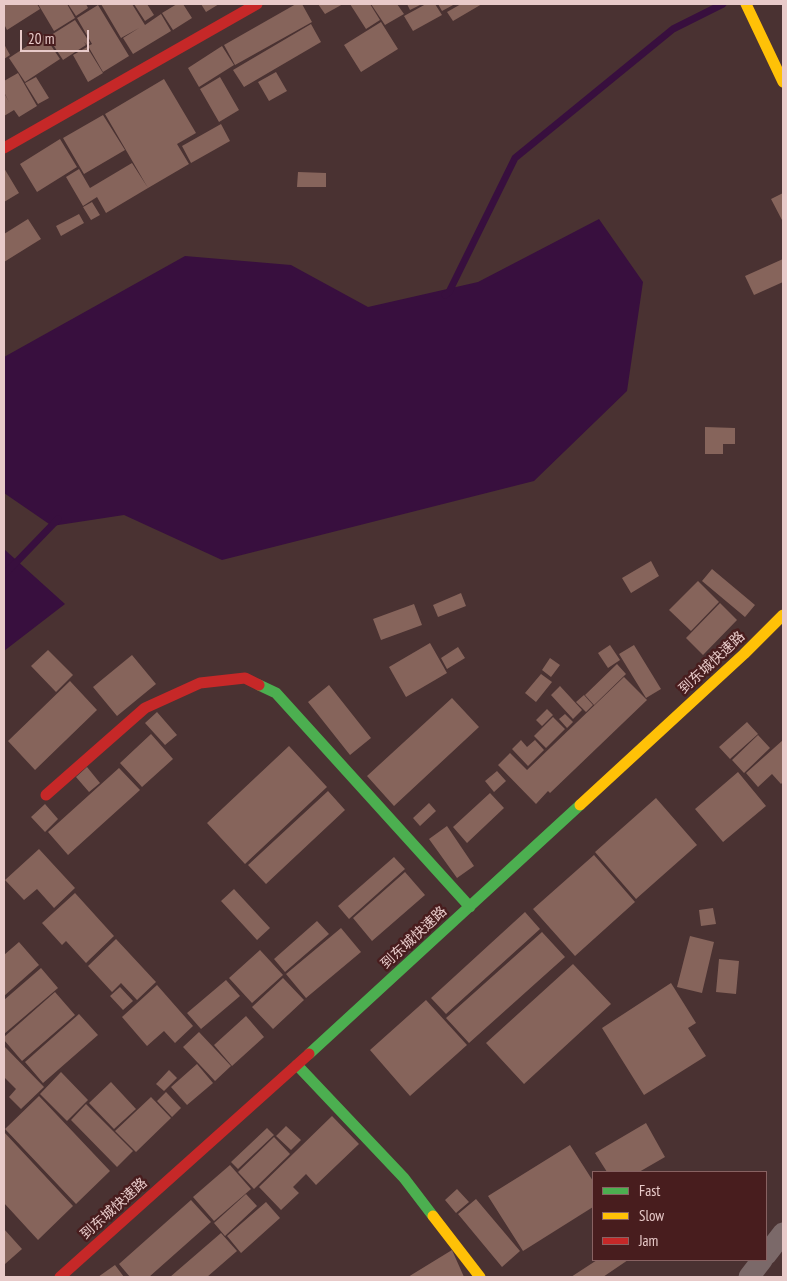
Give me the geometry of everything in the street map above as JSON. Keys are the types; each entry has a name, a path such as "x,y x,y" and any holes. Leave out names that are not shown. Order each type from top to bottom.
{"street":[{"path":"4,148 257,4"},
{"path":"746,4 783,82"},
{"name":"到东城快速路","path":"60,1277 298,1065 744,654 783,615"},
{"path":"46,795 146,708 200,683 246,678 276,693 470,906"},
{"path":"298,1065 404,1178 480,1277"},
{"path":"767,1255 783,1233"},
{"path":"748,1277 761,1261"}],"shaded area":[{"path":"599,219 643,282 627,391 534,481 222,560 124,515 52,526 4,493 4,357 185,256 291,265 368,307 478,282"},
{"path":"4,549 65,604 4,651"}],"building":[{"path":"4,4 37,4 40,9 7,30 4,24"},
{"path":"38,4 67,4 75,18 54,31"},
{"path":"68,4 86,4 88,8 76,16"},
{"path":"101,4 132,4 145,25 161,14 171,31 133,54 123,38 139,28 121,38"},
{"path":"134,4 147,4 154,15 145,21"},
{"path":"177,4 183,4 192,18 173,30 162,13"},
{"path":"201,4 219,4 206,12"},
{"path":"296,4 302,4 312,22 235,65 224,45"},
{"path":"318,4 343,4 325,14"},
{"path":"350,4 370,4 380,20 366,29"},
{"path":"371,4 397,4 404,14 385,25"},
{"path":"407,4 422,4 410,10"},
{"path":"426,4 435,4 442,15 413,31 404,16"},
{"path":"438,4 455,4 442,11"},
{"path":"461,4 482,4 453,21 447,12"},
{"path":"98,5 129,56 103,72 88,46 92,44 77,18"},
{"path":"75,20 90,43 87,45 84,42 86,45 63,60 48,37"},
{"path":"381,22 398,49 361,72 344,45"},
{"path":"311,24 321,42 244,87 233,70"},
{"path":"44,35 60,59 25,82 9,58"},
{"path":"4,44 10,55 4,59"},
{"path":"222,46 234,65 199,87 188,68"},
{"path":"87,47 103,73 88,82 73,55"},
{"path":"276,72 287,91 269,101 258,82"},
{"path":"18,73 37,106 19,117 14,110 4,116 4,93 9,102 4,92 4,81"},
{"path":"36,77 49,98 38,104 25,83"},
{"path":"220,77 239,110 219,122 200,89"},
{"path":"164,79 196,133 177,144 189,164 148,188 105,114"},
{"path":"103,115 125,150 84,174 63,138"},
{"path":"221,124 230,141 191,163 182,146"},
{"path":"60,139 77,167 37,192 20,164"},
{"path":"132,163 148,188 106,213 97,197 83,206 66,177 79,169 90,188"},
{"path":"4,168 19,193 4,202"},
{"path":"298,172 326,173 326,187 297,187"},
{"path":"783,193 783,222 771,199"},
{"path":"92,202 100,215 91,220 83,207"},
{"path":"79,214 84,223 61,236 56,226"},
{"path":"28,219 41,239 4,262 4,234"},
{"path":"783,259 783,282 754,295 745,276"},
{"path":"705,427 735,428 735,444 723,444 723,454 705,454"},
{"path":"651,561 659,576 631,593 622,578"},
{"path":"712,569 755,605 745,617 702,581"},
{"path":"698,581 719,602 691,631 669,610"},
{"path":"461,593 466,606 438,617 433,605"},
{"path":"720,603 737,620 703,655 686,638"},
{"path":"414,604 422,625 381,640 373,619"},
{"path":"430,643 447,673 406,697 389,667"},
{"path":"610,645 620,660 608,668 598,653"},
{"path":"634,645 661,689 646,698 619,654"},
{"path":"458,647 465,658 447,669 441,658"},
{"path":"48,650 73,675 56,692 31,666"},
{"path":"132,655 156,684 117,716 93,687"},
{"path":"550,658 560,665 551,677 542,670"},
{"path":"617,664 626,674 594,705 585,695"},
{"path":"541,674 552,682 536,702 525,693"},
{"path":"624,677 647,700 550,793 548,791 536,804 498,765 510,753 527,770"},
{"path":"70,681 97,710 35,770 8,741"},
{"path":"329,685 371,738 350,755 308,702"},
{"path":"560,686 582,710 573,719 551,695"},
{"path":"584,695 593,705 586,712 576,702"},
{"path":"452,698 479,727 394,806 367,776"},
{"path":"547,709 553,715 542,726 536,720"},
{"path":"157,712 177,735 165,745 145,723"},
{"path":"565,714 573,722 567,728 559,719"},
{"path":"553,717 565,729 546,748 534,736"},
{"path":"747,722 758,734 730,759 719,747"},
{"path":"151,734 173,759 142,787 120,763"},
{"path":"758,735 770,748 744,773 732,760"},
{"path":"521,740 527,747 535,740 544,750 528,766 512,749"},
{"path":"783,740 783,782 781,784 772,774 758,787 746,773"},
{"path":"289,746 327,787 245,864 207,823"},
{"path":"87,767 100,783 89,792 76,777"},
{"path":"119,768 140,790 68,855 48,832"},
{"path":"497,771 506,781 494,792 485,781"},
{"path":"738,772 766,806 723,842 695,809"},
{"path":"328,791 345,810 266,884 248,865"},
{"path":"490,793 504,808 467,843 453,827"},
{"path":"656,798 697,845 636,899 595,852"},
{"path":"429,803 436,811 420,826 413,818"},
{"path":"45,804 58,819 45,832 31,817"},
{"path":"447,826 474,866 457,878 429,839"},
{"path":"39,849 75,888 54,908 37,889 24,900 5,880"},
{"path":"594,855 635,902 575,956 533,909"},
{"path":"394,857 405,869 349,919 338,906"},
{"path":"405,872 425,895 372,941 353,918"},
{"path":"234,889 270,928 257,940 221,901"},
{"path":"75,893 114,936 86,963 66,941 62,945 42,923"},
{"path":"713,908 716,924 701,926 699,910"},
{"path":"525,912 540,929 446,1014 431,998"},
{"path":"317,921 329,934 285,972 274,959"},
{"path":"341,928 361,952 306,998 286,974"},
{"path":"542,932 565,957 469,1043 446,1018"},
{"path":"690,936 714,942 702,993 677,987"},
{"path":"116,939 156,982 137,1000 121,983 112,992 88,966"},
{"path":"19,942 39,965 4,996 4,955"},
{"path":"260,950 283,975 252,1003 229,978"},
{"path":"719,959 739,961 736,994 716,992"},
{"path":"573,964 611,1004 524,1084 486,1043"},
{"path":"41,968 58,988 4,1034 4,1000"},
{"path":"283,978 304,1000 273,1029 252,1007"},
{"path":"226,980 240,996 201,1029 187,1013"},
{"path":"671,983 696,1023 688,1028 706,1056 644,1095 602,1028"},
{"path":"157,985 193,1026 175,1043 164,1031 147,1046 122,1017"},
{"path":"120,987 133,1001 123,1010 110,996"},
{"path":"55,992 75,1015 22,1061 4,1040 4,1037"},
{"path":"426,1000 467,1045 410,1096 370,1050"},
{"path":"79,1014 98,1035 43,1083 25,1062"},
{"path":"246,1016 264,1037 232,1066 214,1045"},
{"path":"199,1032 231,1066 215,1081 183,1047"},
{"path":"4,1046 44,1087 21,1109 9,1097 16,1089 4,1079"},
{"path":"197,1064 213,1083 187,1105 171,1087"},
{"path":"169,1070 177,1078 164,1091 156,1084"},
{"path":"61,1072 88,1100 67,1121 40,1094"},
{"path":"111,1082 136,1109 114,1129 89,1103"},
{"path":"166,1092 181,1108 172,1117 157,1101"},
{"path":"39,1096 110,1171 76,1204 5,1129"},
{"path":"151,1097 171,1118 136,1152 115,1131"},
{"path":"86,1104 133,1151 117,1167 71,1120"},
{"path":"332,1116 359,1144 316,1185 306,1174 293,1187 299,1193 281,1210 259,1187"},
{"path":"646,1123 665,1157 641,1171 606,1171 595,1153"},
{"path":"286,1126 301,1140 291,1150 276,1136"},
{"path":"267,1128 274,1135 238,1169 231,1162"},
{"path":"4,1132 73,1206 38,1240 4,1203"},
{"path":"274,1137 290,1154 254,1189 238,1172"},
{"path":"570,1145 592,1179 592,1208 523,1251 488,1196"},
{"path":"230,1165 251,1189 214,1221 193,1197"},
{"path":"457,1189 469,1202 456,1213 445,1200"},
{"path":"246,1194 257,1206 225,1236 214,1223"},
{"path":"476,1199 520,1251 502,1267 458,1214"},
{"path":"191,1200 211,1222 149,1277 130,1277 119,1264"},
{"path":"266,1202 280,1218 241,1253 227,1236"},
{"path":"4,1229 22,1249 5,1264 4,1262"},
{"path":"221,1233 237,1251 207,1277 170,1277"},
{"path":"452,1250 464,1277 408,1277"},
{"path":"595,1261 627,1261 603,1277 571,1277"},
{"path":"115,1265 124,1277 98,1277"}],"waterway":[{"path":"445,295 449,292 515,158 673,29 723,4"},
{"path":"4,575 58,519"}],"traffic: fast":[{"path":"259,685 276,693 470,907"},
{"path":"309,1054 580,805"},
{"path":"297,1065 404,1178 433,1216"}],"traffic: slow":[{"path":"746,4 783,82"},
{"path":"580,805 744,654 783,615"},
{"path":"433,1216 480,1277"}],"traffic: jam":[{"path":"4,148 257,4"},
{"path":"46,795 145,708 200,683 245,678 259,685"},
{"path":"60,1277 309,1054"}]}
